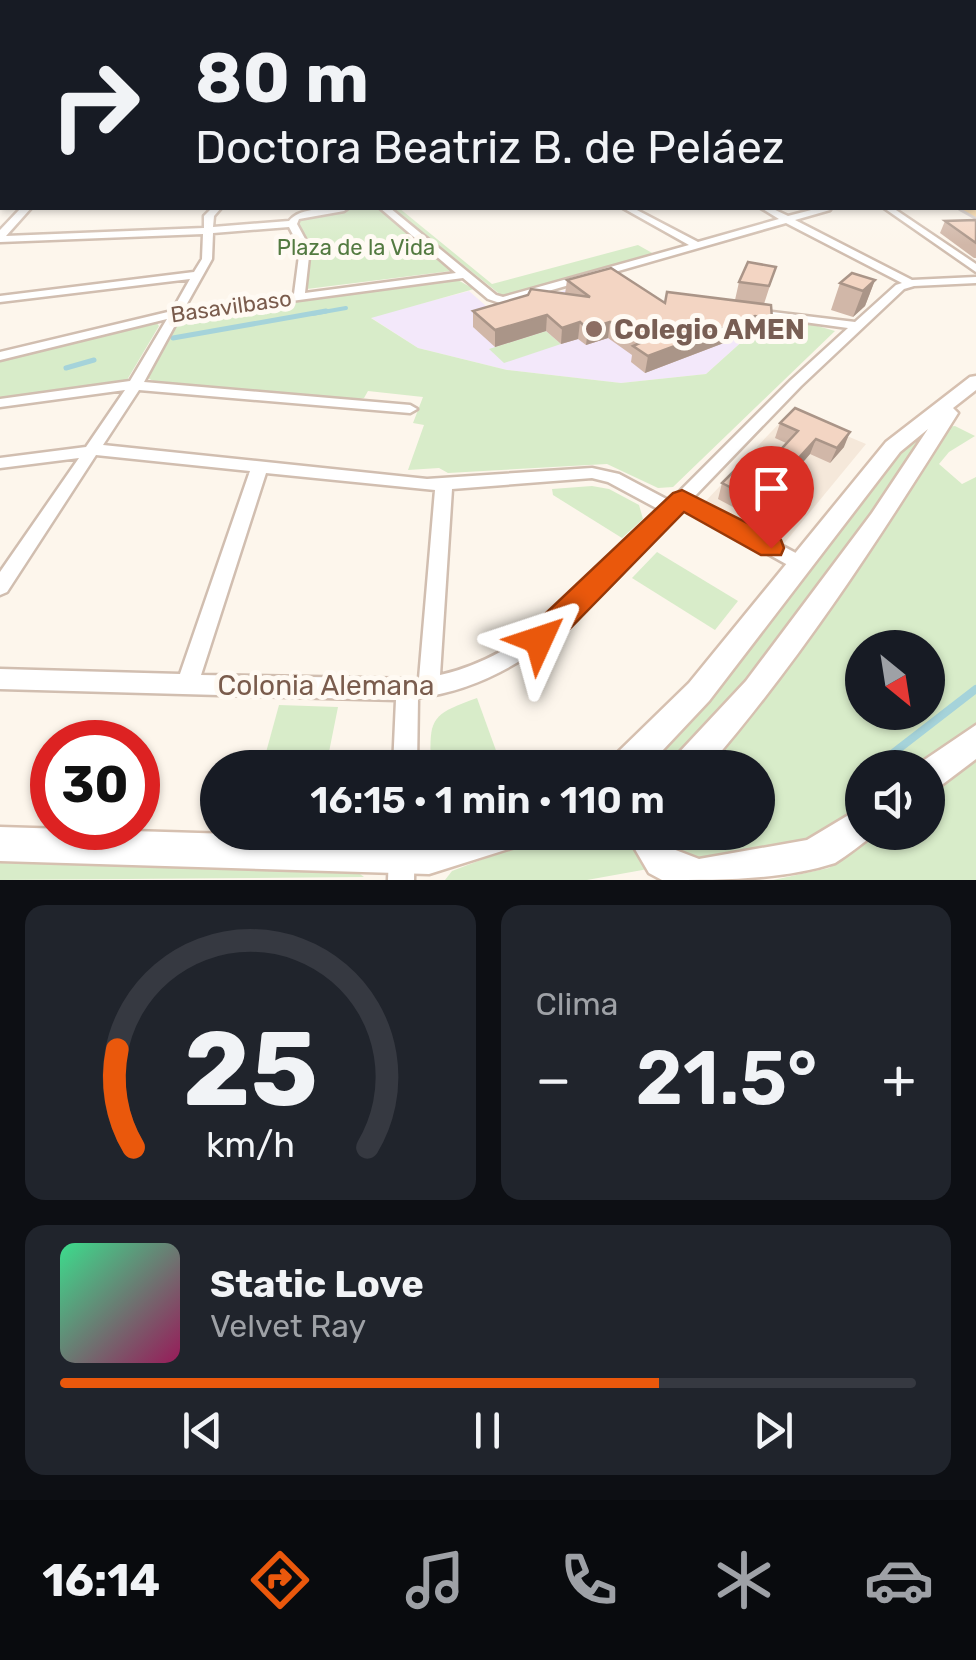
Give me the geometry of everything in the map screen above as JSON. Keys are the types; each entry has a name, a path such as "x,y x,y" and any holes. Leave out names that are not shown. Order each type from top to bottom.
{"street":[{"path":"0,238 24,210"},
{"path":"0,587 134,385 197,275 210,251 209,216 214,210"},
{"path":"299,297 306,248 292,224 294,218 334,210"},
{"path":"387,210 499,300 612,275 697,245 820,210"},
{"path":"630,210 697,245"},
{"path":"769,210 910,284 976,280"},
{"path":"891,210 976,269"},
{"path":"0,238 292,224"},
{"name":"Basavilbaso","path":"0,356 172,314 464,274"},
{"path":"0,298 197,275"},
{"name":"Colonia Alemana","path":"0,679 418,689 482,674 528,648 570,612 796,382 910,284"},
{"path":"730,308 858,326"},
{"path":"0,403 134,385 410,409"},
{"path":"642,750 688,704 898,442 970,387"},
{"path":"702,750 756,690 873,529 928,440 970,387"},
{"path":"0,464 92,450 444,484 592,473 677,504 801,564"},
{"path":"187,684 260,466"},
{"path":"408,750 444,484"},
{"path":"945,763 976,740"},
{"path":"652,850 672,868 692,878 815,854 845,834"},
{"path":"0,844 402,856 460,850"}],"shaded area":[{"name":"Colegio AMEN","path":"599,280 643,303 807,323 794,335 746,338 706,374 621,383 507,370 418,348 370,317 469,291 493,312"},
{"path":"790,412 866,444 782,546 703,504"}],"green space":[{"name":"Plaza de la Vida","path":"343,210 380,210 451,271 307,289 310,248 295,221"},
{"path":"394,210 401,210 492,284 638,245 654,254 502,296"},
{"path":"456,279 474,289 371,318 418,348 507,370 621,383 706,374 746,338 794,335 807,323 835,331 673,487 658,488 607,464 448,473 439,468 408,470 424,425 413,423 423,397 368,391 364,398 355,400 155,382 146,377 179,318 184,316"},
{"path":"148,322 159,326 127,380 0,399 0,359"},
{"path":"546,331 561,344 504,363 489,349"},
{"path":"955,426 975,436 949,452 939,464 962,484 976,477 976,724 939,750 845,750 845,816 806,841 775,846 775,750 711,750 947,427"},
{"path":"917,437 922,439 806,609 741,689 689,750 660,750 725,679 899,454"},
{"path":"552,489 609,489 639,505 643,519 622,538 553,495"},
{"path":"657,552 738,601 715,630 632,578"},
{"path":"477,698 496,750 431,750 432,728 441,714"},
{"path":"279,705 338,707 329,750 267,750"},
{"path":"976,760 976,880 773,880 829,868 854,850 945,850 945,783"},
{"path":"507,850 638,850 648,869 587,880 445,880 452,871"},
{"path":"672,850 755,850 686,862"},
{"path":"0,861 356,871 364,877 0,880"}],"building":[{"path":"976,220 976,243 945,221"},
{"path":"748,262 776,267 769,286 739,282"},
{"path":"611,268 665,303 667,292 771,305 772,319 755,316 648,356 633,346 640,343 610,322 588,329 580,322 562,328 547,315 495,330 473,311 528,295 531,289 590,297 567,280"},
{"path":"852,273 875,280 863,291 840,283"},
{"path":"795,408 850,432 837,448 816,439 776,483 799,494 782,514 722,483 740,465 758,474 798,431 780,423"}],"waterway":[{"path":"312,314 346,308"},
{"path":"173,338 326,311"},
{"path":"66,368 94,360"},
{"path":"897,750 976,689"}],"place":[{"name":"Colegio AMEN","path":"594,329"}],"route":[{"path":"539,640 682,499 771,548"}]}
